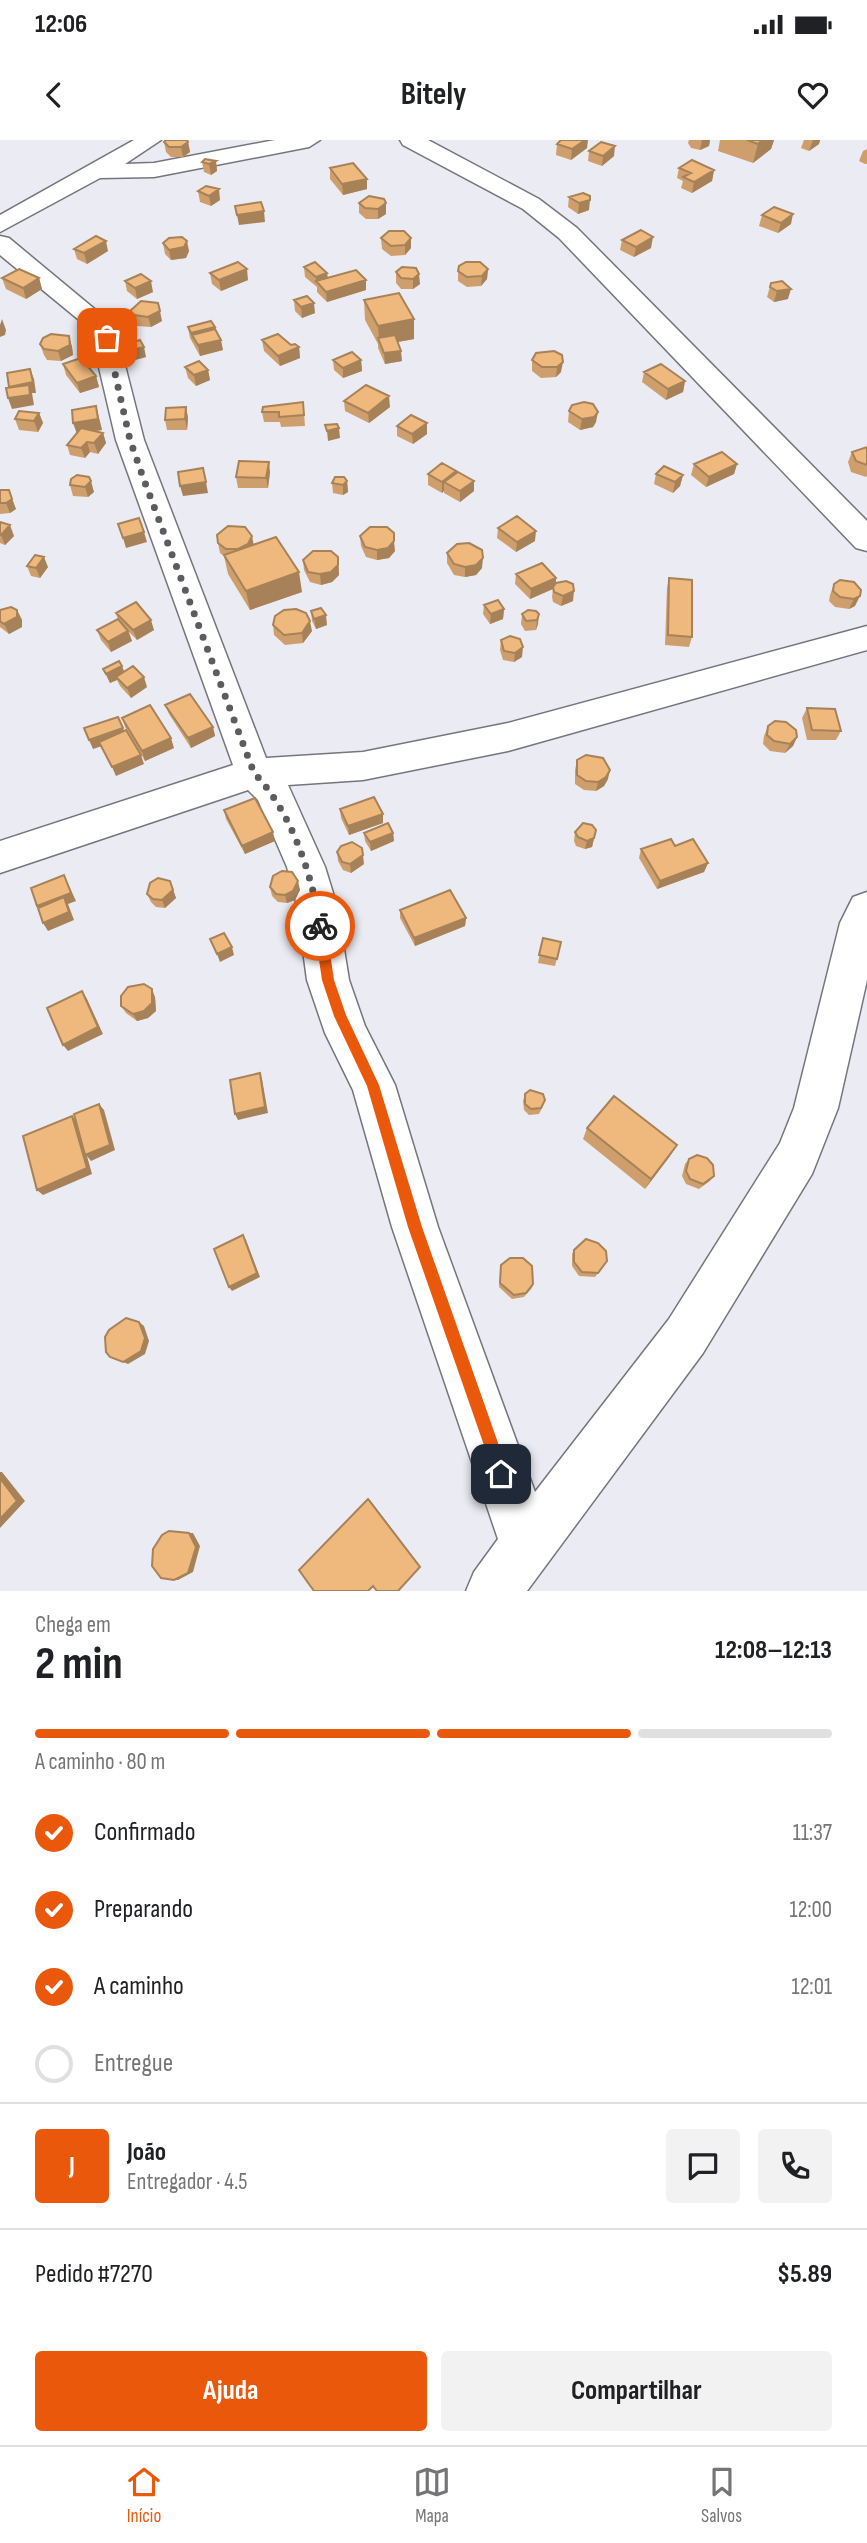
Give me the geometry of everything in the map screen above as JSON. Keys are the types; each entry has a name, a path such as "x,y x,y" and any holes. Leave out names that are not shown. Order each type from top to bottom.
{"street":[{"path":"0,225 149,140"},
{"path":"96,171 154,170 309,140"},
{"path":"411,140 531,204 568,233 867,540"},
{"path":"0,243 102,326 130,440 254,773 271,791 306,867 317,906 328,980 346,1033 373,1085 415,1227 527,1544"},
{"path":"0,857 254,773 363,766 508,737 867,638"},
{"path":"493,1591 687,1336 796,1158 816,1108 860,923 867,909"}],"building":[{"path":"561,140 585,140 572,149 557,144"},
{"path":"164,142 188,142 181,147 169,147"},
{"path":"601,142 615,146 603,156 589,151"},
{"path":"205,159 216,161 209,164 202,162"},
{"path":"692,160 714,170 694,182 683,177 691,173 679,168"},
{"path":"353,163 367,179 342,184 330,168"},
{"path":"206,186 219,189 209,196 198,191"},
{"path":"583,193 590,196 590,200 579,203 569,197"},
{"path":"369,196 384,199 386,203 378,209 365,208 359,203"},
{"path":"261,202 264,211 237,215 235,206"},
{"path":"774,207 793,214 781,223 762,215"},
{"path":"641,230 653,237 636,247 622,240"},
{"path":"389,231 404,231 411,238 405,245 391,246 381,238"},
{"path":"96,236 106,241 84,253 74,249"},
{"path":"182,237 187,241 184,247 169,250 163,243 169,238"},
{"path":"238,262 247,269 219,280 210,273"},
{"path":"315,262 327,273 316,277 304,267"},
{"path":"466,262 480,262 488,269 482,276 467,277 458,271 459,266"},
{"path":"402,267 416,268 419,274 413,279 401,278 396,272"},
{"path":"19,269 39,278 23,288 2,278"},
{"path":"356,270 366,280 326,292 316,281"},
{"path":"141,274 151,281 135,288 125,281"},
{"path":"782,281 791,289 777,291 770,287 771,283"},
{"path":"399,293 414,319 378,326 364,300"},
{"path":"307,296 314,303 301,307 294,300"},
{"path":"141,301 158,303 160,311 148,317 134,315 130,311"},
{"path":"211,321 215,327 191,333 188,327"},
{"path":"215,329 221,340 198,345 192,335"},
{"path":"51,334 69,336 70,345 58,351 44,349 40,344 43,338"},
{"path":"278,334 291,345 299,347 278,356 262,340"},
{"path":"395,335 401,351 384,353 378,338"},
{"path":"140,340 144,347 128,351 124,345"},
{"path":"554,351 562,355 563,362 557,367 542,367 532,360 536,353"},
{"path":"352,352 361,360 343,368 333,360"},
{"path":"81,358 96,376 77,383 63,364"},
{"path":"199,361 208,370 194,375 185,367"},
{"path":"661,364 685,381 668,389 644,372"},
{"path":"30,369 33,382 9,387 7,373"},
{"path":"29,385 30,395 8,398 6,388"},
{"path":"366,385 389,396 368,413 344,401"},
{"path":"303,402 304,415 279,417 279,412 262,412 263,407"},
{"path":"584,402 593,404 598,412 594,417 582,419 569,411 572,405"},
{"path":"96,406 98,419 73,423 72,410"},
{"path":"186,407 185,419 165,420 166,408"},
{"path":"19,411 39,413 34,421 15,419"},
{"path":"411,415 427,423 412,434 397,426"},
{"path":"337,424 339,428 327,431 325,425"},
{"path":"81,428 103,433 94,443 87,442 81,448 67,445"},
{"path":"867,447 867,465 856,461 852,452"},
{"path":"722,452 737,464 709,477 694,464"},
{"path":"239,461 269,462 266,478 236,477"},
{"path":"442,463 456,471 442,482 428,474"},
{"path":"664,466 683,475 675,482 656,474"},
{"path":"203,468 206,482 180,486 178,472"},
{"path":"458,472 474,481 460,491 444,482"},
{"path":"77,475 89,477 91,481 85,487 70,485 71,479"},
{"path":"335,477 344,477 347,481 343,485 332,483"},
{"path":"0,490 9,490 12,499 0,503"},
{"path":"517,516 536,531 517,542 498,528"},
{"path":"139,518 144,532 123,538 118,524"},
{"path":"0,522 10,525 1,535 0,534"},
{"path":"228,526 245,527 252,536 248,544 238,549 226,549 218,543 217,535"},
{"path":"370,527 387,527 394,533 394,541 388,548 377,550 365,547 360,536"},
{"path":"276,537 299,572 246,591 224,555"},
{"path":"469,543 482,550 483,558 476,565 465,567 454,564 447,553 457,544"},
{"path":"313,551 331,551 338,557 338,565 331,572 308,572 303,560"},
{"path":"35,555 44,557 36,568 27,566"},
{"path":"542,563 556,578 531,589 516,574"},
{"path":"669,578 692,580 692,637 668,635"},
{"path":"840,580 854,582 861,590 860,596 854,599 840,597 833,591 834,584"},
{"path":"566,581 573,584 574,591 563,596 554,592 556,583"},
{"path":"498,600 504,609 491,614 484,605"},
{"path":"136,602 151,620 133,630 116,613"},
{"path":"11,607 17,610 17,617 4,624 0,621 0,610"},
{"path":"321,608 326,615 314,619 311,611"},
{"path":"296,609 306,613 310,621 302,633 284,635 273,625 275,616 284,610"},
{"path":"528,610 539,614 537,620 526,621 522,614"},
{"path":"118,619 128,631 108,642 97,630"},
{"path":"510,636 520,639 523,647 515,653 504,651 501,640"},
{"path":"119,661 122,666 106,674 103,669"},
{"path":"133,666 144,677 127,688 116,677"},
{"path":"190,694 213,727 188,738 165,705"},
{"path":"150,705 171,738 142,751 122,718"},
{"path":"807,708 835,709 841,731 812,730"},
{"path":"118,717 123,728 89,740 84,728"},
{"path":"775,721 786,722 796,730 797,737 790,744 774,741 767,735 768,726"},
{"path":"126,730 141,755 112,767 99,742"},
{"path":"586,755 603,758 610,770 606,777 598,782 586,781 577,775 577,760"},
{"path":"374,797 383,814 348,826 340,809"},
{"path":"255,798 273,832 242,846 224,810"},
{"path":"388,823 393,833 370,842 364,833"},
{"path":"583,823 592,825 596,830 594,838 587,841 578,837 575,832"},
{"path":"671,839 675,846 693,839 708,863 660,881 641,849"},
{"path":"352,842 362,848 363,855 350,864 342,862 337,852 341,846"},
{"path":"282,871 292,872 298,881 293,891 285,895 276,894 270,887 273,876"},
{"path":"64,875 71,893 37,906 31,888"},
{"path":"158,878 170,881 173,890 162,900 153,899 147,894 150,883"},
{"path":"450,890 466,918 414,938 400,910"},
{"path":"64,897 69,912 43,923 38,908"},
{"path":"224,933 232,947 217,954 210,939"},
{"path":"543,938 561,942 557,959 539,955"},
{"path":"144,984 152,989 152,1003 144,1011 133,1014 121,1006 121,996 128,987"},
{"path":"82,991 98,1027 63,1045 47,1008"},
{"path":"260,1073 265,1107 235,1114 230,1080"},
{"path":"530,1090 543,1094 545,1100 541,1108 531,1109 525,1104 525,1094"},
{"path":"614,1096 677,1145 651,1179 587,1128"},
{"path":"99,1104 110,1145 85,1155 74,1114"},
{"path":"72,1116 87,1168 37,1190 23,1136"},
{"path":"697,1155 707,1158 713,1165 714,1176 703,1184 690,1179 686,1171 689,1159"},
{"path":"243,1235 257,1273 229,1287 214,1249"},
{"path":"586,1239 598,1243 606,1251 607,1261 598,1273 582,1272 574,1262 574,1250"},
{"path":"510,1258 523,1258 532,1266 533,1284 526,1293 514,1295 500,1283 501,1265"},
{"path":"126,1318 139,1322 145,1338 141,1351 123,1362 110,1357 106,1352 105,1337 109,1330"},
{"path":"0,1478 17,1501 0,1519"},
{"path":"368,1499 420,1567 398,1591 377,1591 373,1586 368,1591 314,1591 299,1570"},
{"path":"169,1531 189,1533 196,1547 188,1573 174,1580 161,1578 152,1566 153,1549 162,1535"}],"way so far":[{"path":"107,338 130,440 144,480 254,773 271,791 306,867 320,926"}],"route":[{"path":"320,926 328,980 346,1033 373,1085 415,1227 501,1474"}]}
